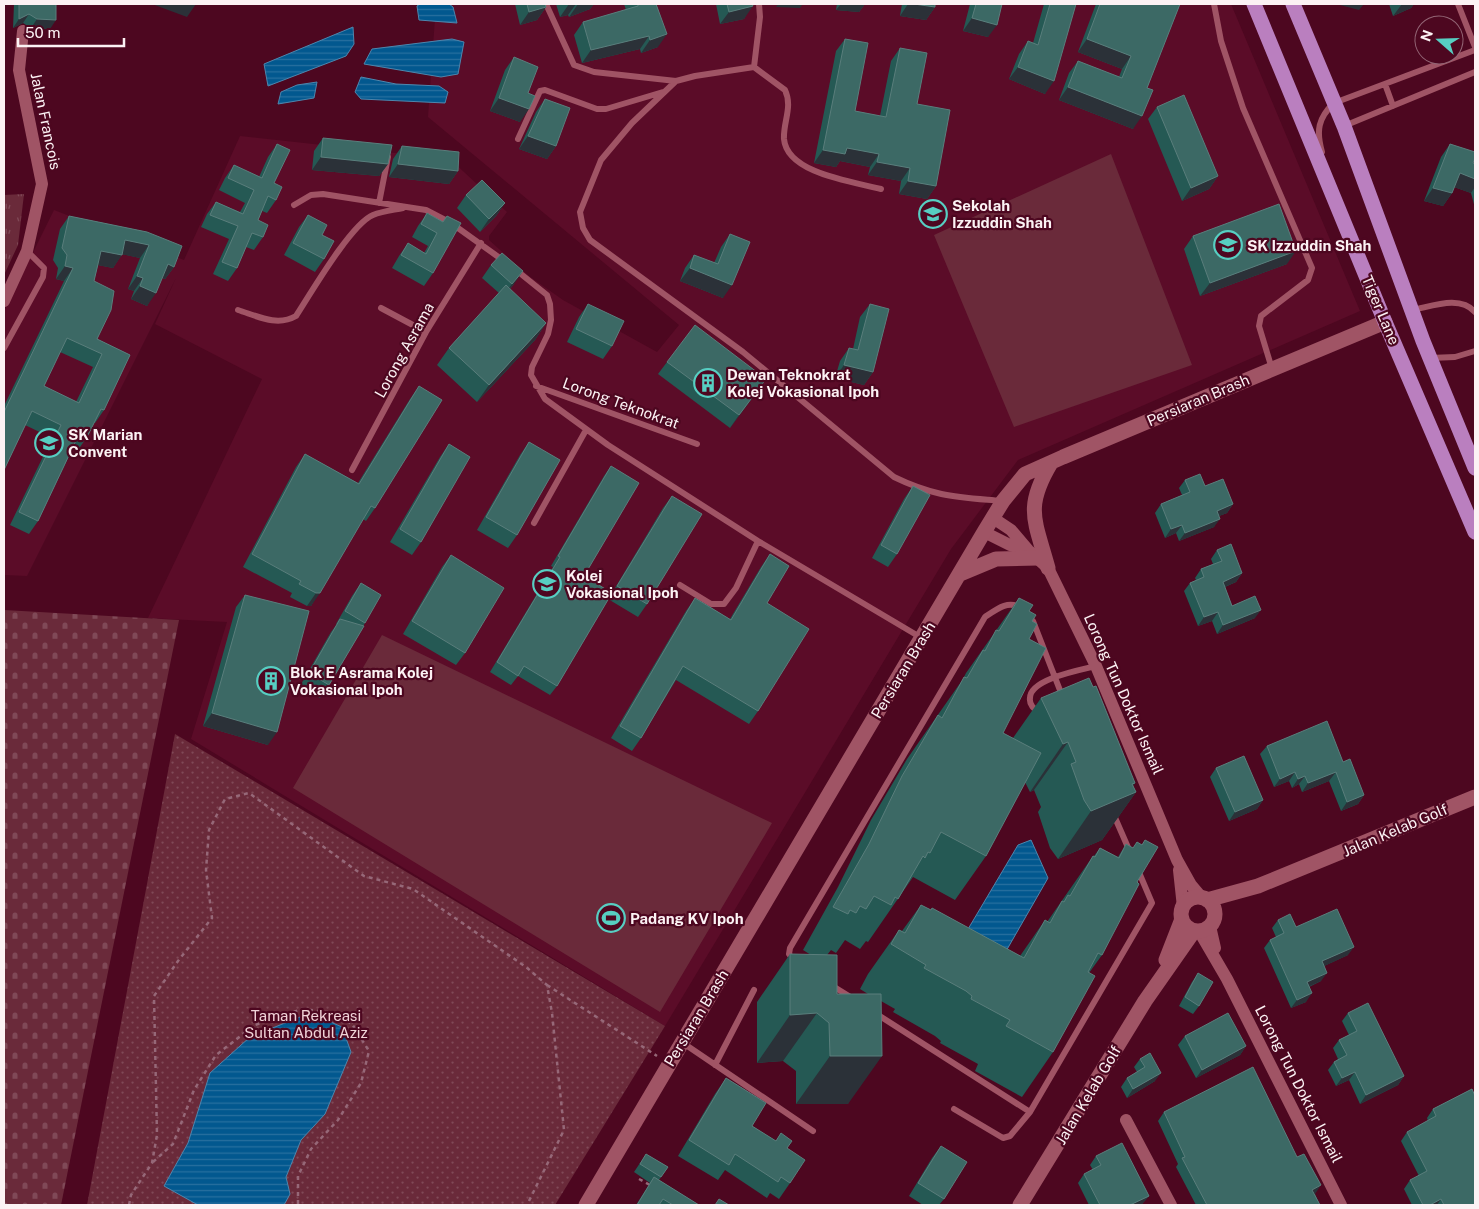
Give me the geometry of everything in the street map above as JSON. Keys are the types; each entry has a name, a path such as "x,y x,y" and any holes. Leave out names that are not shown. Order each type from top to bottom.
{"main road":[{"name":"Tiger Lane","path":"1254,4 1385,322 1475,532"},
{"name":"Tiger Lane","path":"1293,4 1344,126 1430,358 1475,468"}],"street":[{"name":"Jalan Francois","path":"4,301 27,251 42,184 19,70 23,31"},
{"name":"Persiaran Brash","path":"586,1205 984,532 1003,501 1025,474 1385,322"},
{"path":"1038,559 1033,507 1035,492 1050,462"},
{"name":"Lorong Tun Doktor Ismail","path":"993,518 1011,530 1038,559 1096,666 1101,685 1177,860 1191,884 1205,899"},
{"path":"984,532 1038,559"},
{"path":"960,574 996,559 1038,559"},
{"name":"Jalan Kelab Golf","path":"1205,899 1258,886 1475,796"},
{"name":"Lorong Tun Doktor Ismail","path":"1177,860 1182,913"},
{"name":"Jalan Kelab Golf","path":"1020,1205 1156,985 1205,926 1258,886"},
{"path":"1190,899 1205,899 1212,904 1205,926 1185,924 1182,913 1190,899"},
{"name":"Jalan Kelab Golf","path":"1156,985 1182,913"},
{"name":"Lorong Tun Doktor Ismail","path":"1205,926 1227,979 1341,1205"},
{"path":"1126,1120 1171,1205"}],"lane":[{"path":"546,4 574,64 594,72 676,81 695,76 754,67 785,90 789,107 784,139 787,149 798,161 811,171 881,188"},
{"path":"754,67 760,17 759,4"},
{"path":"1214,4 1221,41 1243,108 1312,268 1308,280 1261,316 1259,326 1272,369"},
{"path":"1332,193 1334,186 1319,140 1318,126 1326,111 1334,103 1475,49 1458,4"},
{"path":"1344,126 1475,72"},
{"path":"676,81 632,123 601,160 580,212 584,228 590,240 743,352 894,477 919,489 944,496 1003,501"},
{"path":"1385,84 1393,106"},
{"path":"518,138 540,91 545,90 597,110 666,91"},
{"path":"379,203 388,157"},
{"path":"294,205 311,195 323,194 426,210 451,223 547,295 551,320 548,334 532,368 531,375 546,400 586,430 758,541 922,638"},
{"path":"238,310 278,322 288,321 296,316 352,233 373,215 407,207"},
{"name":"Lorong Asrama","path":"352,470 426,332 481,244"},
{"path":"4,348 43,277 44,268 27,251"},
{"path":"1412,310 1461,302 1469,305 1475,312"},
{"path":"381,308 426,332"},
{"path":"1430,358 1455,357 1475,351"},
{"name":"Lorong Teknokrat","path":"536,386 697,444"},
{"path":"534,523 586,430"},
{"path":"680,586 711,604 724,604 736,588 758,541"},
{"path":"800,965 791,960 790,948 985,617 1001,605 1014,603 1024,608 1031,617 1066,705 1072,701"},
{"path":"1050,713 1038,712 1032,707 1029,701 1030,693 1034,686 1055,677 1096,666"},
{"path":"954,1109 1004,1138 1010,1136 1030,1112 1152,903 1109,804"},
{"path":"825,981 859,1003"},
{"path":"715,1065 754,990"},
{"path":"867,1008 1030,1112"},
{"path":"682,1043 813,1131"}],"path":[{"path":"152,1162 157,1135 154,996 178,961 212,918 206,870 209,830 225,800 249,793 364,876 413,889 526,967 547,985 669,1064"},
{"path":"527,1205 564,1130 552,1013 547,985"},
{"path":"129,1205 131,1195 152,1162 173,1144 194,1090 216,1055 255,1025 302,1009 327,1012 352,1024 369,1051 361,1083 338,1120 311,1149 298,1176 298,1205"},
{"path":"639,1179 657,1189"}],"shaded area":[{"path":"436,4 1231,4 1360,311 1018,460 951,549 665,1026 191,739 227,622 148,618 262,379 155,324 176,278 27,576 4,575 4,311 54,210 184,260 240,136 450,159 507,212 489,236 489,240 529,276 563,300 657,352 679,325 428,117"}],"green space":[{"path":"1111,154 1192,365 1014,427 934,235"},
{"path":"24,194 18,245 4,275 4,195"},
{"path":"4,610 179,620 61,1205 4,1205"},
{"name":"Padang KV Ipoh","path":"382,635 772,823 660,1012 293,788"},
{"name":"Taman Rekreasi Sultan Abdul Aziz","path":"175,734 665,1026 555,1205 87,1205"}],"water":[{"path":"420,4 449,4 453,7 457,23 419,20 417,6"},
{"path":"353,27 354,44 346,56 268,86 264,64"},
{"path":"452,39 464,42 458,74 441,77 364,64 372,49"},
{"path":"361,77 396,84 439,86 448,92 445,103 361,99 355,92"},
{"path":"317,82 314,98 278,104 281,92 297,85"},
{"path":"1031,840 1048,878 990,979 955,951 1018,845"},
{"path":"310,1013 342,1027 351,1052 325,1114 301,1140 286,1177 290,1194 284,1205 198,1205 164,1186 188,1143 210,1073 250,1037"}],"building":[{"path":"19,4 56,4 56,20 37,19 29,14 19,19"},
{"path":"527,4 545,4 546,7 529,12"},
{"path":"638,4 656,4 667,34 650,40 649,36 591,50 583,22 638,6"},
{"path":"727,4 752,4 753,6 729,12"},
{"path":"914,4 935,4 935,7"},
{"path":"976,4 1002,4 997,25 972,18"},
{"path":"1050,4 1076,4 1054,81 1018,67 1028,41 1038,45"},
{"path":"1100,4 1180,4 1147,88 1153,90 1142,116 1068,87 1078,61 1122,78 1131,56 1087,39"},
{"path":"845,39 868,43 855,111 886,117 900,48 927,53 917,104 950,110 936,186 908,181 910,168 877,162 879,154 847,148 845,154 823,150"},
{"path":"514,57 538,67 528,93 535,96 529,109 499,98"},
{"path":"1184,95 1218,176 1191,188 1157,107"},
{"path":"545,99 570,108 556,146 528,136"},
{"path":"323,138 392,145 388,164 321,157"},
{"path":"277,144 290,150 274,183 282,187 276,200 268,196 258,220 268,225 263,237 252,233 237,268 222,262 238,226 210,215 216,202 243,214 254,190 228,178 234,165 262,178"},
{"path":"1450,144 1475,152 1473,163 1475,164 1475,179 1460,173 1452,193 1433,188"},
{"path":"402,146 459,152 458,171 398,164"},
{"path":"482,180 505,203 489,219 466,195"},
{"path":"1279,204 1296,251 1210,283 1193,236"},
{"path":"427,213 443,222 447,216 461,223 433,273 401,255 408,243 426,254 437,233 421,224"},
{"path":"308,215 327,225 322,235 334,241 324,259 293,243"},
{"path":"69,216 147,232 182,246 174,267 168,264 156,293 140,286 143,278 137,276 149,245 125,240 122,255 101,251 94,281 114,291 111,310 97,339 130,355 104,410 101,409 87,437 79,434 38,521 19,512 61,425 32,411 4,470 4,412 73,268 65,266 67,255 62,248","holes":["67,338 102,354 79,403 44,386"]},
{"path":"730,234 750,242 732,285 690,268 694,255 718,264"},
{"path":"502,253 523,271 512,284 491,265"},
{"path":"506,285 546,323 489,385 449,348"},
{"path":"588,304 624,321 612,346 576,329"},
{"path":"870,304 889,309 873,372 844,365 849,348 858,350"},
{"name":"Dewan Teknokrat Kolej Vokasional Ipoh","path":"695,325 766,379 739,415 667,362"},
{"path":"419,386 442,400 375,508 371,506 320,593 316,593 299,584 301,581 252,554 305,454 359,484"},
{"path":"529,442 560,460 517,535 486,517"},
{"path":"449,444 470,457 421,542 400,529"},
{"path":"611,466 639,483 584,576 612,593 557,686 524,666 518,676 497,662 560,557 558,556"},
{"path":"1200,474 1205,486 1223,479 1233,504 1217,511 1220,519 1185,533 1182,525 1171,529 1161,504 1190,492 1185,480"},
{"path":"913,486 930,495 897,554 881,545"},
{"path":"672,496 702,514 647,604 617,586"},
{"path":"1231,544 1242,573 1223,582 1232,606 1255,596 1261,610 1223,625 1218,612 1204,617 1190,583 1204,577 1201,569 1222,561 1217,550"},
{"path":"770,554 789,566 767,603 809,629 758,711 683,666 641,738 620,726 695,598 731,620"},
{"path":"451,555 504,588 465,653 412,621"},
{"path":"361,583 381,595 365,623 345,611"},
{"path":"245,595 309,611 277,732 212,713"},
{"path":"1019,598 1033,605 1029,611 1036,615 1032,621 1037,624 1029,639 1046,648 1003,733 1041,753 986,856 941,832 930,853 928,852 925,858 923,856 898,899 895,897 891,905 874,896 866,909 860,906 856,913 850,910 848,914 833,907 869,844 902,776 938,715 942,718 964,677 967,678 996,630 999,631"},
{"path":"340,619 364,626 329,685 309,673"},
{"path":"1089,678 1093,687 1096,686 1135,783 1132,784 1136,792 1091,811 1084,800 1071,764 1076,762 1068,742 1063,744 1041,698"},
{"path":"1327,721 1343,762 1350,759 1364,795 1347,802 1336,772 1308,783 1305,776 1298,779 1295,772 1280,779 1267,746"},
{"path":"1244,756 1263,800 1235,812 1216,768"},
{"path":"1145,840 1158,847 1137,882 1139,884 1102,955 1098,953 1088,972 1095,976 1053,1052 1006,1026 1010,1020 971,999 972,996 966,991 924,968 926,965 891,944 899,930 905,933 921,905 931,910 932,908 1024,958 1045,920 1050,923 1062,901 1064,902 1068,895 1070,896 1093,856 1095,857 1100,848 1119,858 1126,844 1133,848 1137,842 1142,845"},
{"path":"1337,909 1354,947 1322,961 1327,973 1307,982 1312,993 1297,1000 1270,940 1284,933 1278,920 1290,914 1296,927"},
{"path":"790,954 837,955 837,994 881,994 882,1056 830,1056 829,1023 817,1013 790,1015"},
{"path":"1198,973 1213,982 1199,1006 1185,997"},
{"path":"1368,1003 1404,1076 1366,1095 1355,1072 1342,1078 1334,1062 1347,1055 1339,1040 1357,1031 1348,1013"},
{"path":"1228,1013 1246,1046 1202,1070 1185,1036"},
{"path":"1150,1053 1161,1073 1133,1089 1127,1078 1145,1067 1140,1059"},
{"path":"1253,1067 1297,1157 1304,1154 1321,1185 1312,1190 1320,1205 1207,1205 1182,1158 1185,1157 1164,1112"},
{"path":"726,1078 766,1103 752,1126 776,1141 781,1133 792,1141 787,1148 805,1160 790,1183 781,1177 778,1182 735,1154 729,1165 689,1140"},
{"path":"1472,1089 1475,1096 1475,1205 1444,1205 1441,1199 1430,1205 1423,1205 1410,1180 1427,1171 1407,1132 1436,1116 1433,1109"},
{"path":"1122,1143 1149,1196 1130,1205 1100,1205 1084,1174 1101,1165 1096,1156"},
{"path":"941,1146 967,1162 944,1199 918,1183"},
{"path":"646,1154 668,1167 661,1177 640,1164"},
{"path":"654,1177 699,1205 673,1205 663,1199 659,1205 637,1205"},
{"path":"719,1199 729,1205 715,1205"}],"place":[{"name":"Sekolah Izzuddin Shah","path":"933,214"},
{"name":"SK Izzuddin Shah","path":"1228,245"},
{"name":"Dewan Teknokrat Kolej Vokasional Ipoh","path":"708,383"},
{"name":"SK Marian Convent","path":"49,443"},
{"name":"Kolej Vokasional Ipoh","path":"547,584"},
{"name":"Blok E Asrama Kolej Vokasional Ipoh","path":"271,681"},
{"name":"Padang KV Ipoh","path":"611,918"}]}
